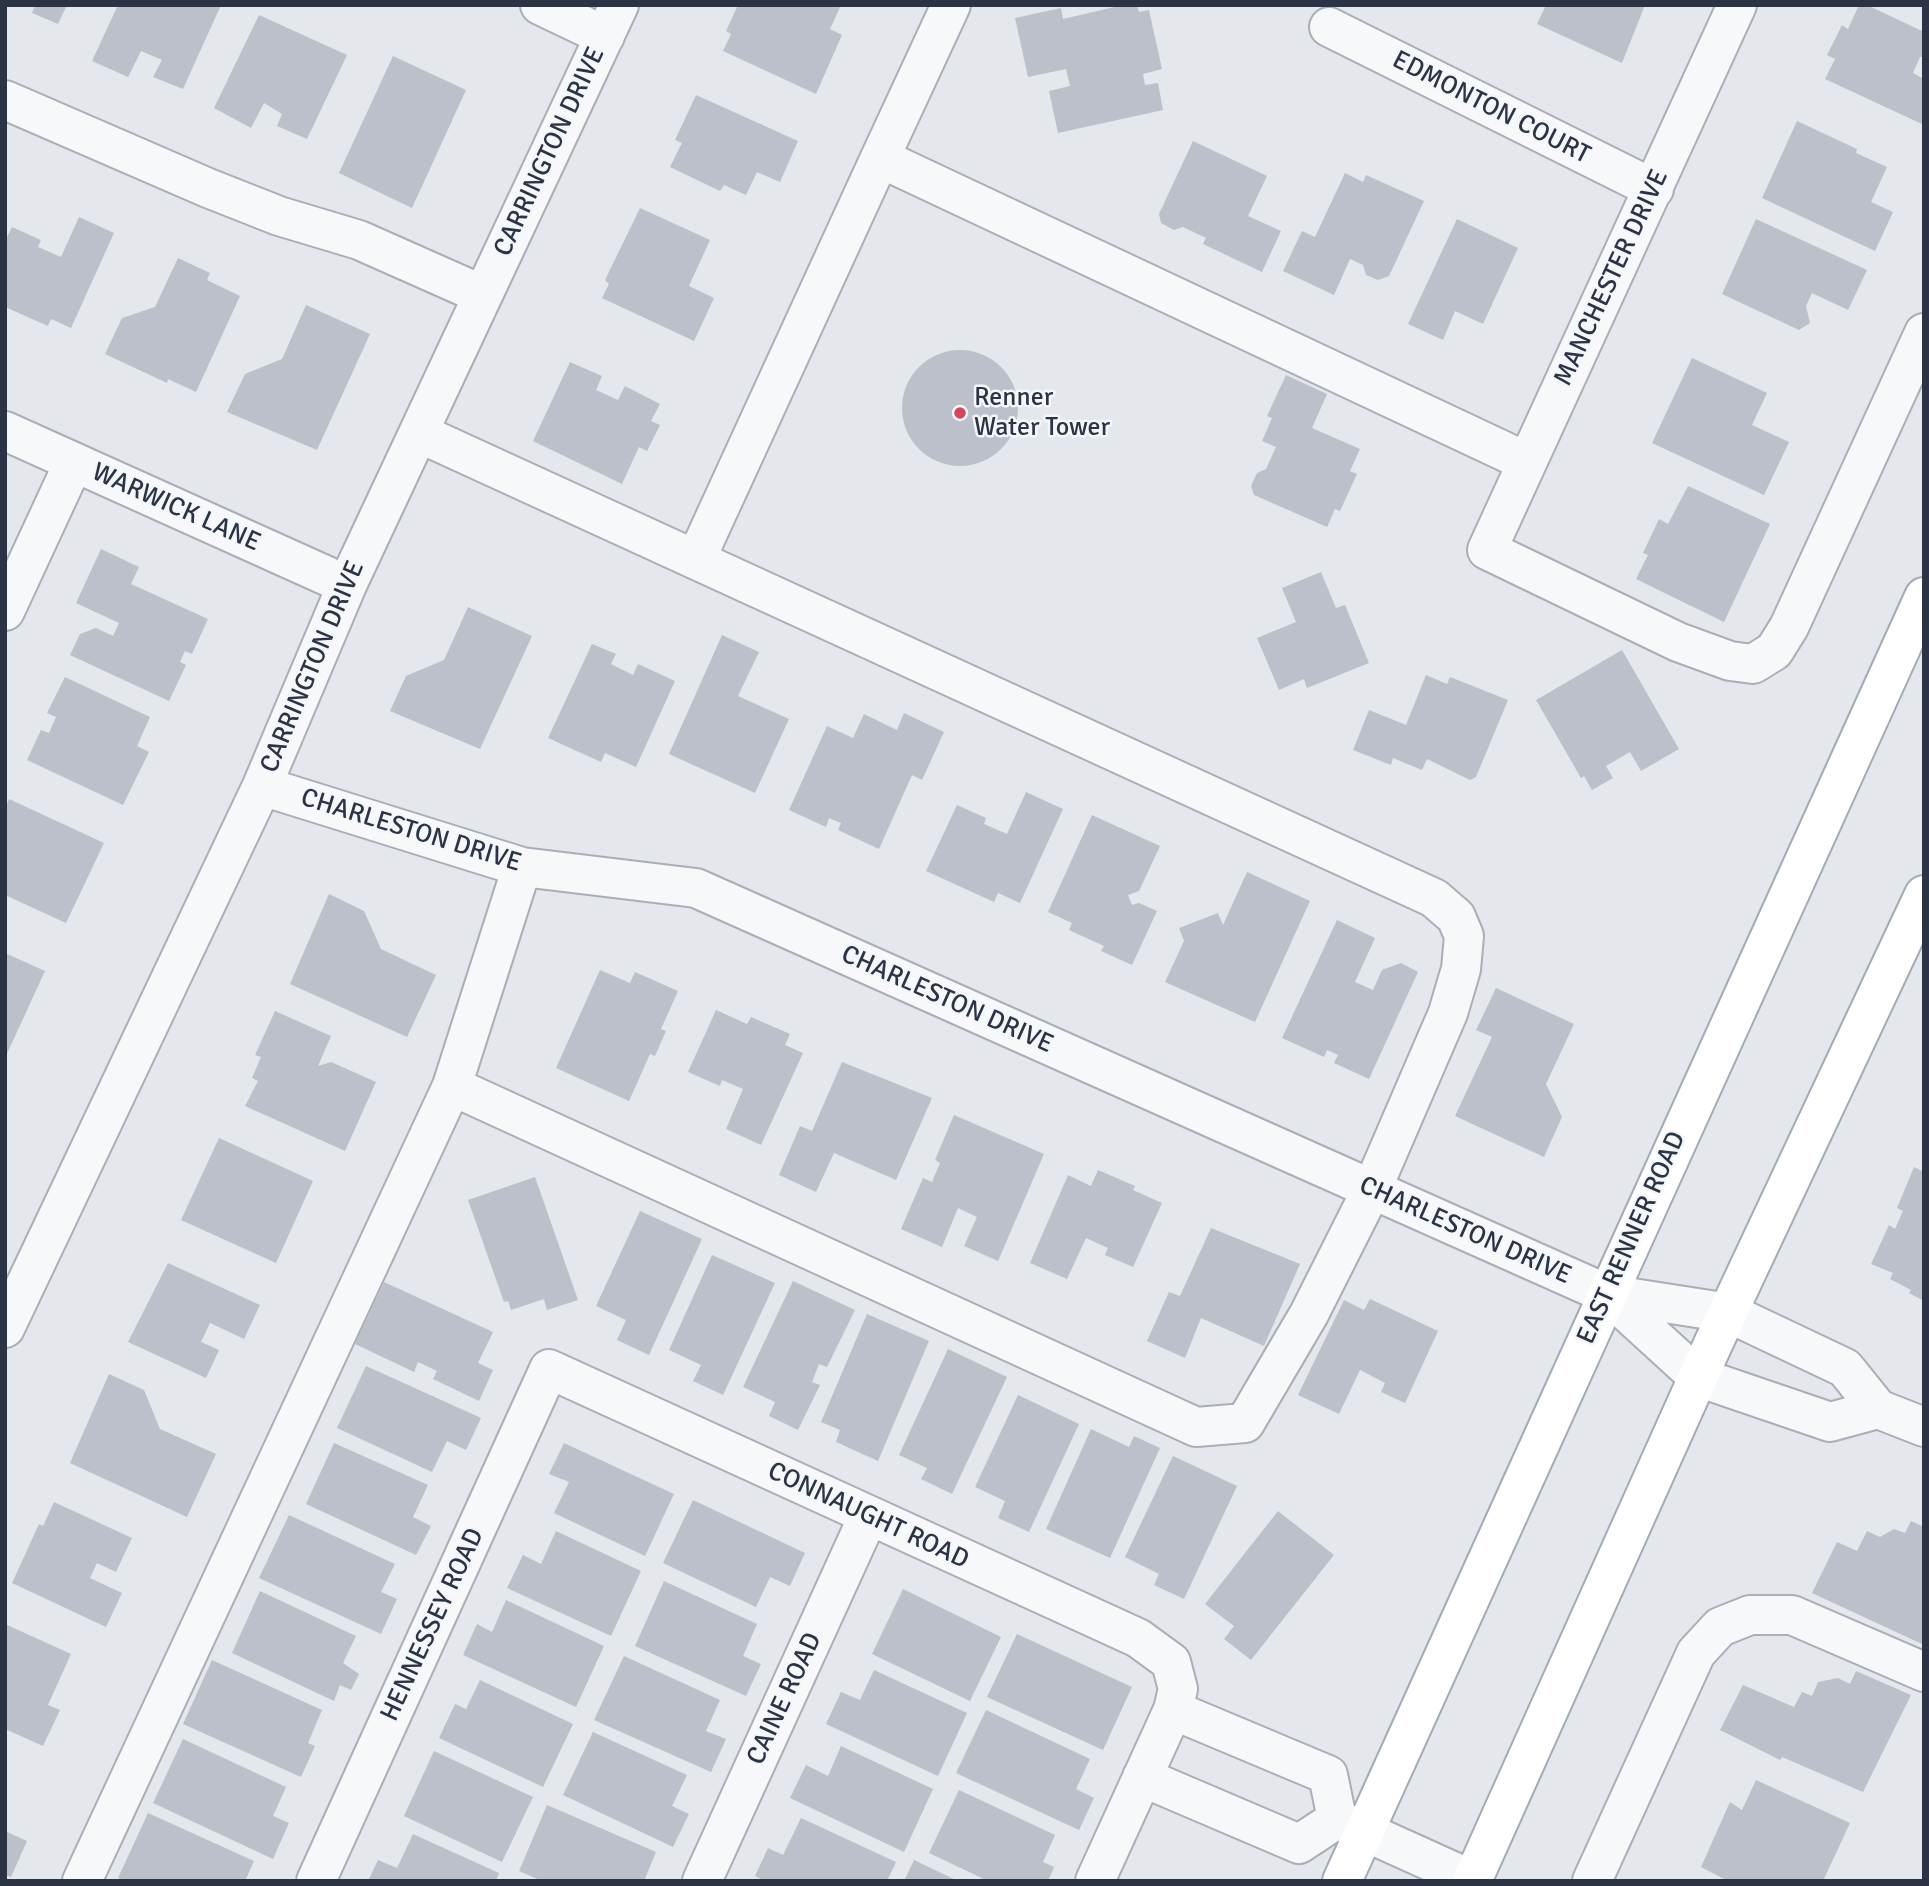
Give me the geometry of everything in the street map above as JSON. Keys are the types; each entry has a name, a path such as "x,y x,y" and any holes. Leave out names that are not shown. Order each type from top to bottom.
{"main road":[{"name":"EAST RENNER ROAD","path":"1342,1881 1351,1826 1607,1294 1924,597"},
{"path":"1472,1880 1698,1377 1924,895"}],"street":[{"path":"541,5 612,20"},
{"path":"696,559 951,5"},
{"name":"MANCHESTER DRIVE","path":"1737,5 1486,550 1678,642 1730,660 1753,664 1774,651 1789,627 1924,333"},
{"name":"CARRINGTON DRIVE","path":"5,1328 262,786 347,585 612,20"},
{"name":"EDMONTON COURT","path":"1329,27 1654,190"},
{"path":"5,100 208,188 279,216 359,240 483,295"},
{"path":"880,158 1527,462"},
{"name":"WARWICK LANE","path":"5,430 347,585"},
{"path":"419,433 1434,898 1456,917 1464,936 1461,969 1448,1013 1371,1189 1309,1314 1245,1423 1196,1427 452,1086"},
{"path":"5,611 74,462"},
{"name":"CHARLESTON DRIVE","path":"262,786 522,867 696,888 1607,1294 1729,1313 1845,1368 1878,1409 1924,1427"},
{"path":"82,1881 452,1086 522,867"},
{"name":"CHARLESTON DRIVE","path":"1607,1294 1698,1377 1830,1422 1878,1409"},
{"name":"CONNAUGHT ROAD","path":"549,1369 868,1517 1138,1638 1171,1662 1175,1693"},
{"name":"HENNESSEY ROAD","path":"316,1881 549,1369"},
{"name":"CAINE ROAD","path":"702,1881 868,1517"},
{"path":"1592,1881 1696,1653 1720,1627 1750,1615 1791,1615 1924,1672"},
{"path":"1095,1881 1142,1777 1175,1693 1328,1775 1351,1826 1472,1880"},
{"path":"1142,1777 1299,1844 1351,1826"}],"building":[{"path":"35,5 67,5 58,24 32,13"},
{"path":"118,5 221,5 183,89 153,77 162,60 141,51 128,77 92,61"},
{"path":"738,5 841,5 830,29 842,35 816,94 723,51 731,34 726,31"},
{"path":"1123,5 1137,5 1139,12 1149,10 1162,69 1143,74 1145,85 1158,83 1163,110 1058,133 1049,91 1070,86 1066,69 1028,77 1015,18 1061,8 1063,19"},
{"path":"1546,5 1645,5 1622,63 1537,24"},
{"path":"1859,5 1867,5 1924,32 1924,57 1920,57 1913,73 1924,79 1924,125 1825,79 1835,59 1827,55 1842,25 1848,29"},
{"path":"259,15 347,55 307,139 277,126 282,114 264,103 251,128 214,108"},
{"path":"393,56 466,90 412,208 339,173"},
{"path":"696,95 798,141 780,182 757,172 746,195 724,185 720,191 670,167 682,143 675,140"},
{"path":"1797,121 1857,149 1856,153 1887,167 1871,202 1893,212 1875,251 1762,198"},
{"path":"1193,141 1267,176 1248,216 1281,231 1262,272 1203,244 1206,238 1183,227 1174,230 1161,223 1159,214"},
{"path":"1345,173 1363,182 1366,175 1424,201 1389,276 1378,280 1366,275 1363,265 1350,259 1334,295 1283,271 1302,231 1315,237"},
{"path":"640,208 710,240 689,286 714,298 694,341 602,298 609,284 605,280"},
{"path":"79,217 114,233 71,328 51,319 48,326 5,307 5,241 12,227 41,240 38,247 61,257"},
{"path":"1457,219 1518,248 1483,324 1455,311 1443,340 1408,324"},
{"path":"1756,219 1867,270 1848,310 1812,293 1806,306 1810,323 1799,330 1722,294"},
{"path":"178,258 210,273 207,280 240,296 196,392 168,379 167,383 105,354 122,318 155,307"},
{"path":"306,305 370,334 317,450 227,412 245,374 282,359"},
{"name":"Renner Water Tower","path":"960,350 982,355 1001,367 1013,386 1018,408 1013,430 1001,449 982,461 960,466 938,461 919,449 907,430 902,408 907,386 919,367 938,355"},
{"path":"1692,358 1767,393 1752,425 1789,442 1764,495 1652,443"},
{"path":"570,362 602,376 596,390 618,400 625,386 660,404 651,421 660,425 647,451 639,447 622,484 533,441"},
{"path":"1286,375 1327,394 1312,428 1360,449 1350,471 1357,474 1340,511 1335,509 1327,527 1254,495 1251,486 1257,473 1266,469 1276,447 1262,441 1272,418 1267,416"},
{"path":"1688,486 1770,524 1724,622 1636,579 1648,555 1643,553 1659,519 1668,524"},
{"path":"101,549 139,567 131,584 208,619 192,654 185,651 180,662 186,665 169,701 70,655 80,634 96,628 113,636 119,623 76,603"},
{"path":"1321,572 1336,608 1345,605 1369,663 1307,688 1304,679 1279,690 1257,638 1296,622 1282,588"},
{"path":"468,607 532,636 480,749 390,711 406,676 444,660"},
{"path":"722,635 759,652 738,696 789,719 755,793 669,754"},
{"path":"592,644 616,654 611,664 633,675 638,664 675,681 636,767 605,753 601,762 548,738"},
{"path":"1622,650 1679,749 1641,771 1630,752 1606,766 1613,778 1592,790 1584,776 1581,778 1536,700"},
{"path":"1426,675 1447,684 1450,677 1508,700 1476,777 1470,780 1427,759 1422,770 1393,758 1391,765 1353,750 1369,710 1406,725"},
{"path":"65,677 150,717 137,746 149,752 123,805 27,760 41,730 49,733 56,717 47,713"},
{"path":"904,713 944,732 922,780 912,775 879,849 838,830 841,823 829,818 826,827 789,810 827,726 853,738 864,714 897,730"},
{"path":"1026,792 1063,809 1020,903 998,893 994,902 926,871 957,805 986,818 984,824 1007,834"},
{"path":"9,799 104,843 66,923 5,895 5,808"},
{"path":"1092,815 1160,846 1139,891 1128,895 1132,905 1139,903 1157,911 1132,965 1101,951 1104,946 1069,930 1072,923 1048,912"},
{"path":"1247,872 1310,901 1255,1022 1165,982 1184,941 1179,928 1218,913 1223,925"},
{"path":"329,894 364,911 381,949 436,975 407,1037 290,984"},
{"path":"1337,920 1375,938 1355,982 1373,990 1382,970 1401,963 1418,972 1369,1079 1334,1063 1338,1055 1327,1050 1324,1057 1282,1038"},
{"path":"5,953 45,971 5,1058"},
{"path":"600,970 630,983 635,972 678,991 661,1029 666,1031 655,1056 650,1054 629,1101 556,1068"},
{"path":"1496,988 1574,1024 1546,1084 1562,1117 1544,1157 1455,1116 1492,1037 1476,1030"},
{"path":"716,1010 747,1024 751,1017 790,1034 785,1045 803,1053 761,1145 726,1129 743,1089 722,1080 720,1086 688,1072"},
{"path":"275,1011 331,1036 318,1066 331,1062 376,1082 345,1151 245,1106 258,1081 252,1078 261,1057 255,1055"},
{"path":"842,1062 932,1098 896,1180 834,1153 816,1192 779,1175 800,1126 812,1131"},
{"path":"954,1115 1044,1154 998,1261 964,1246 977,1217 958,1208 942,1247 901,1229 923,1178 932,1182 940,1163 935,1160"},
{"path":"219,1138 313,1181 276,1263 181,1220"},
{"path":"1914,1167 1924,1172 1924,1301 1909,1293 1911,1290 1890,1279 1893,1273 1871,1264 1889,1225 1895,1229 1903,1211 1897,1208"},
{"path":"1098,1170 1135,1186 1133,1190 1162,1203 1133,1267 1105,1255 1108,1248 1086,1238 1067,1279 1030,1263 1068,1175 1091,1186"},
{"path":"535,1177 578,1300 547,1310 544,1299 511,1310 508,1301 504,1302 468,1200"},
{"path":"640,1211 702,1239 649,1355 617,1340 626,1320 596,1306"},
{"path":"1211,1228 1300,1264 1264,1346 1201,1318 1185,1358 1147,1341 1169,1292 1180,1296"},
{"path":"712,1255 775,1283 723,1395 693,1381 701,1365 669,1350"},
{"path":"168,1263 260,1305 244,1339 210,1323 201,1342 219,1350 206,1378 128,1342"},
{"path":"793,1281 855,1310 827,1367 819,1364 812,1382 820,1385 798,1430 769,1416 775,1402 743,1387"},
{"path":"384,1282 493,1332 478,1363 493,1370 479,1401 433,1379 437,1371 418,1362 414,1372 355,1344"},
{"path":"1370,1299 1438,1331 1405,1403 1381,1392 1385,1383 1360,1370 1339,1414 1298,1395 1344,1300 1364,1310"},
{"path":"867,1314 929,1341 878,1461 836,1442 840,1430 821,1422"},
{"path":"948,1349 1007,1377 952,1494 921,1479 927,1468 899,1455"},
{"path":"366,1366 481,1418 466,1450 447,1441 432,1472 337,1428"},
{"path":"109,1374 144,1390 160,1429 216,1454 187,1517 70,1463"},
{"path":"1018,1395 1079,1424 1029,1532 998,1518 1005,1501 975,1487"},
{"path":"1091,1429 1129,1447 1134,1436 1160,1448 1110,1558 1046,1529"},
{"path":"334,1443 428,1485 413,1517 431,1526 416,1555 306,1504"},
{"path":"564,1443 674,1494 645,1556 554,1513 569,1482 549,1474"},
{"path":"1173,1456 1237,1486 1184,1599 1154,1585 1159,1574 1125,1557"},
{"path":"693,1500 805,1553 790,1586 770,1577 756,1607 663,1563"},
{"path":"54,1502 132,1538 116,1572 97,1563 90,1578 122,1593 106,1627 12,1583 39,1524 43,1526"},
{"path":"1278,1511 1334,1555 1251,1660 1224,1639 1234,1626 1205,1604"},
{"path":"289,1515 395,1564 381,1592 397,1599 381,1634 259,1578"},
{"path":"1911,1521 1924,1527 1924,1645 1812,1593 1837,1542 1857,1551 1867,1531 1880,1537 1894,1529 1905,1533"},
{"path":"556,1531 641,1571 611,1636 507,1588 523,1555 541,1564"},
{"path":"664,1581 757,1624 743,1656 761,1664 746,1696 635,1646"},
{"path":"903,1589 1001,1637 970,1701 872,1654"},
{"path":"260,1591 356,1636 343,1663 359,1674 351,1690 340,1685 334,1701 232,1653"},
{"path":"506,1600 604,1646 576,1707 463,1655 477,1624 492,1632"},
{"path":"5,1624 71,1654 48,1705 60,1710 43,1746 5,1729"},
{"path":"1017,1634 1132,1687 1103,1750 987,1697"},
{"path":"624,1656 720,1700 706,1731 726,1739 711,1772 594,1720"},
{"path":"212,1660 322,1710 308,1743 315,1746 301,1777 183,1724"},
{"path":"874,1670 967,1713 938,1776 826,1724 841,1692 860,1700"},
{"path":"1856,1671 1911,1695 1863,1792 1782,1757 1780,1760 1720,1730 1743,1685 1794,1707 1802,1692 1812,1696 1818,1682 1838,1678 1850,1684"},
{"path":"480,1680 573,1724 543,1787 439,1738 455,1704 466,1709"},
{"path":"986,1710 1090,1759 1076,1789 1094,1798 1079,1830 956,1773"},
{"path":"593,1732 687,1775 672,1806 689,1814 673,1847 563,1795"},
{"path":"183,1739 286,1787 273,1816 289,1823 273,1859 153,1803"},
{"path":"841,1746 933,1789 904,1852 790,1798 806,1765 828,1776"},
{"path":"434,1751 533,1797 502,1862 404,1816"},
{"path":"1756,1780 1850,1823 1823,1881 1728,1881 1701,1867 1730,1802 1742,1810"},
{"path":"959,1790 1055,1835 1043,1862 1054,1867 1048,1881 988,1881 929,1853"},
{"path":"547,1805 656,1852 644,1881 542,1881 519,1871"},
{"path":"148,1813 254,1861 245,1881 125,1881 118,1878"},
{"path":"801,1818 896,1862 887,1881 765,1881 755,1876 768,1848 783,1855"},
{"path":"5,1831 27,1841 11,1877 5,1875"},
{"path":"413,1834 499,1873 496,1881 368,1881 378,1860 397,1868"},
{"path":"914,1860 958,1881 904,1881"}],"place":[{"name":"Renner Water Tower","path":"960,413"}]}
